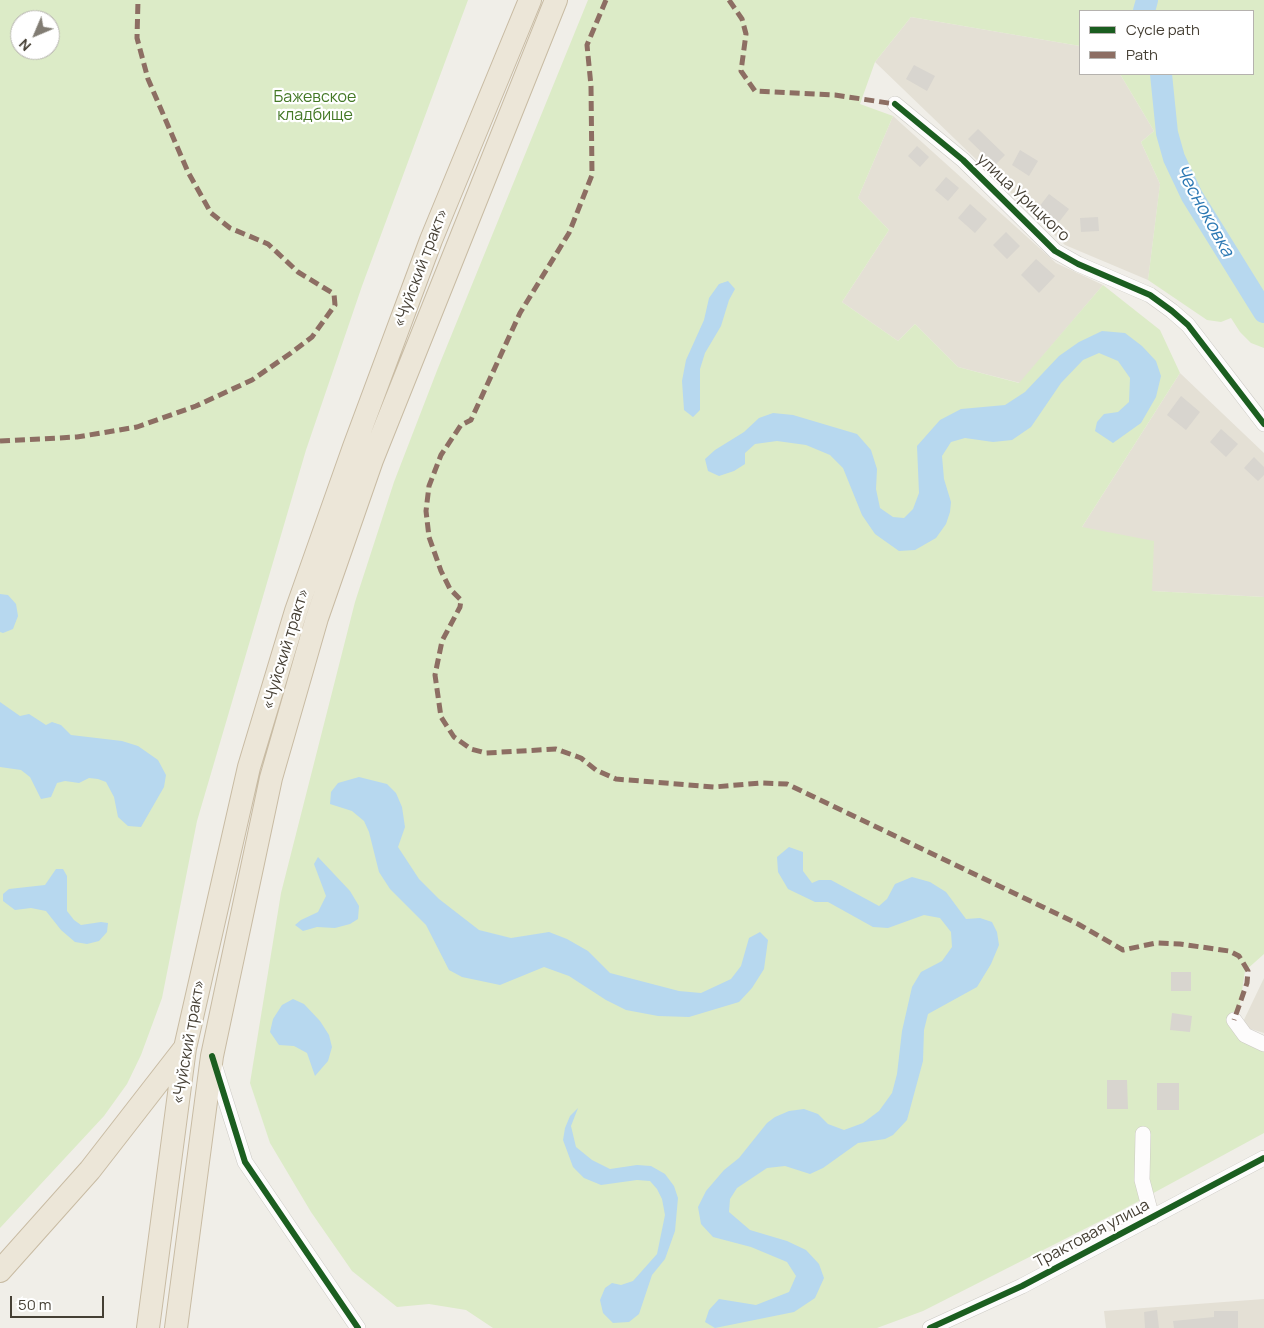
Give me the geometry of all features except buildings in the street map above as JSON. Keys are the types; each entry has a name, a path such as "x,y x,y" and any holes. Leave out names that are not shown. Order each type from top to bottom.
{"highway":[{"name":"«Чуйский тракт»","path":"148,1328 184,1048 249,767 296,611 354,447 431,240 530,0"},
{"name":"«Чуйский тракт»","path":"176,1328 212,1056 271,778 317,618 372,460 556,0"},
{"path":"0,1271 90,1170 184,1048"}],"street":[{"path":"516,0 519,25"},
{"name":"улица Урицкого","path":"895,104 963,160 1055,251 1078,264 1150,295 1172,310 1188,325 1264,424"},
{"path":"1234,1020 1245,1035 1264,1044"},
{"path":"212,1056 245,1162 358,1328"},
{"path":"1143,1134 1142,1180 1152,1218"},
{"name":"Трактовая улица","path":"930,1328 1022,1286 1264,1158"}],"shaded area":[{"path":"911,17 1079,46 1079,75 1121,75 1154,131 1141,142 1160,184 1148,280 1065,245 875,62"},
{"path":"893,116 1056,263 1103,285 1020,383 958,367 915,324 898,341 842,302 889,230 858,198"},
{"path":"1180,373 1264,453 1264,597 1151,591 1082,527"},
{"path":"1264,978 1264,1033 1241,1026"},
{"path":"1264,1299 1264,1328 1106,1328 1104,1311"}],"green space":[{"name":"Бажевское кладбище","path":"0,0 468,0 362,286 306,450 197,821 162,998 141,1055 127,1084 104,1116 0,1228"},
{"path":"588,0 1264,0 1264,302 1259,304 1264,311 1264,348 1251,343 1240,332 1231,318 1221,322 1207,320 1148,280 1160,184 1141,142 1154,131 1121,75 1254,75 1254,10 1079,10 1079,46 911,17 875,62 860,104 893,116 858,198 889,230 842,302 898,341 915,324 958,367 1019,383 1103,285 1160,330 1180,373 1082,527 1154,541 1152,591 1264,597 1264,954 1245,971 1236,1030 1264,1048 1264,1133 1124,1209 923,1311 877,1328 493,1328 466,1310 429,1304 397,1307 352,1271 311,1212 270,1143 250,1083 281,893 355,602 394,482 438,368"}],"water":[{"path":"728,281 735,289 729,300 721,326 705,353 700,369 700,410 693,417 684,410 682,381 686,360 704,320 709,298 719,284"},
{"path":"1102,331 1125,333 1142,346 1156,361 1161,376 1156,397 1141,423 1113,443 1095,431 1097,422 1104,414 1118,412 1129,402 1130,378 1118,361 1099,353 1083,360 1061,383 1031,427 1012,440 993,442 965,438 951,442 942,456 944,479 951,502 946,524 936,538 915,550 899,551 875,534 862,515 843,468 830,455 806,445 777,441 755,444 745,453 745,464 734,471 719,476 708,471 705,459 715,450 744,432 759,418 773,413 793,415 857,434 871,450 877,469 876,489 880,508 893,517 904,518 913,509 919,493 917,446 940,420 961,409 1005,405 1025,392 1059,356 1079,342"},
{"path":"0,594 8,595 16,604 18,616 13,629 3,633 0,632"},
{"path":"0,702 20,716 29,714 46,725 52,722 61,725 71,735 122,741 138,746 158,760 166,775 164,787 141,827 128,826 118,817 114,797 106,782 89,778 79,783 65,781 57,783 51,797 41,799 30,777 21,770 0,767"},
{"path":"359,777 387,784 396,793 402,807 405,827 398,847 419,879 439,899 479,930 511,938 549,932 567,939 588,951 610,973 679,991 701,993 731,979 741,966 749,938 760,932 768,940 764,969 752,988 739,1002 689,1017 658,1016 626,1010 606,1000 569,976 544,967 500,985 462,977 449,970 426,925 390,889 379,872 369,832 364,821 352,811 330,804 331,792 338,783"},
{"path":"789,847 803,852 803,871 812,883 819,880 831,880 879,906 887,899 895,884 912,877 930,882 946,892 966,919 980,918 992,922 997,932 999,945 991,964 977,987 928,1014 924,1030 923,1061 907,1120 893,1135 885,1139 858,1143 823,1168 810,1174 785,1166 767,1168 737,1188 730,1199 729,1212 750,1230 787,1241 806,1250 819,1264 824,1278 815,1298 794,1312 715,1328 705,1322 709,1310 719,1299 756,1305 789,1292 796,1276 787,1262 751,1247 713,1237 701,1224 698,1207 706,1191 724,1170 739,1158 767,1123 775,1117 789,1111 804,1109 818,1114 828,1124 844,1130 863,1123 879,1111 892,1093 897,1074 902,1031 912,987 921,972 942,961 952,947 951,932 940,918 924,915 888,928 873,927 828,902 815,902 788,889 778,872 777,857"},
{"path":"318,857 350,891 359,906 358,919 350,924 335,928 317,927 303,931 295,925 318,912 326,896 314,864"},
{"path":"56,869 63,869 67,876 67,911 74,920 81,925 101,922 108,923 107,932 99,941 87,944 75,942 61,930 46,911 31,908 15,910 3,901 3,894 9,889 45,885"},
{"path":"293,999 304,1004 320,1021 329,1035 332,1047 328,1061 315,1076 307,1053 294,1046 279,1045 270,1032 273,1019 282,1005"},
{"path":"578,1108 571,1126 576,1147 592,1160 610,1169 637,1165 651,1166 665,1174 674,1186 678,1198 675,1231 665,1259 652,1275 639,1314 629,1322 613,1323 603,1313 600,1300 605,1288 612,1283 621,1285 633,1281 657,1254 665,1215 662,1199 650,1181 637,1180 601,1185 584,1178 573,1167 563,1140 570,1116"}],"waterway":[{"name":"Чесноковка","path":"1144,10 1147,0"},
{"name":"Чесноковка","path":"1161,75 1167,133 1174,158 1192,196 1264,312"}],"marked path":[{"path":"0,441 77,437 137,427 196,406 252,380 291,353 312,337 335,305 334,294 298,272 268,244 230,228 211,213 188,172 148,79 137,38 138,0"},
{"path":"606,0 587,45 591,86 592,175 569,233 520,313 471,420 461,425 441,455 429,486 426,511 429,537 441,571 450,589 461,600 460,607 442,641 435,675 441,717 454,737 471,749 486,753 556,749 581,758 596,770 616,779 714,787 761,783 787,784 1078,924 1123,950 1156,943 1180,944 1229,951 1239,956 1248,971 1247,983 1234,1020"},
{"path":"729,0 742,19 746,34 741,71 755,91 835,95 895,104"}],"cycle path":[{"path":"895,104 963,160 1055,251 1078,264 1150,295 1172,311 1188,325 1264,424"},
{"path":"212,1056 245,1162 358,1328"},
{"path":"930,1328 1022,1286 1264,1158"}]}
